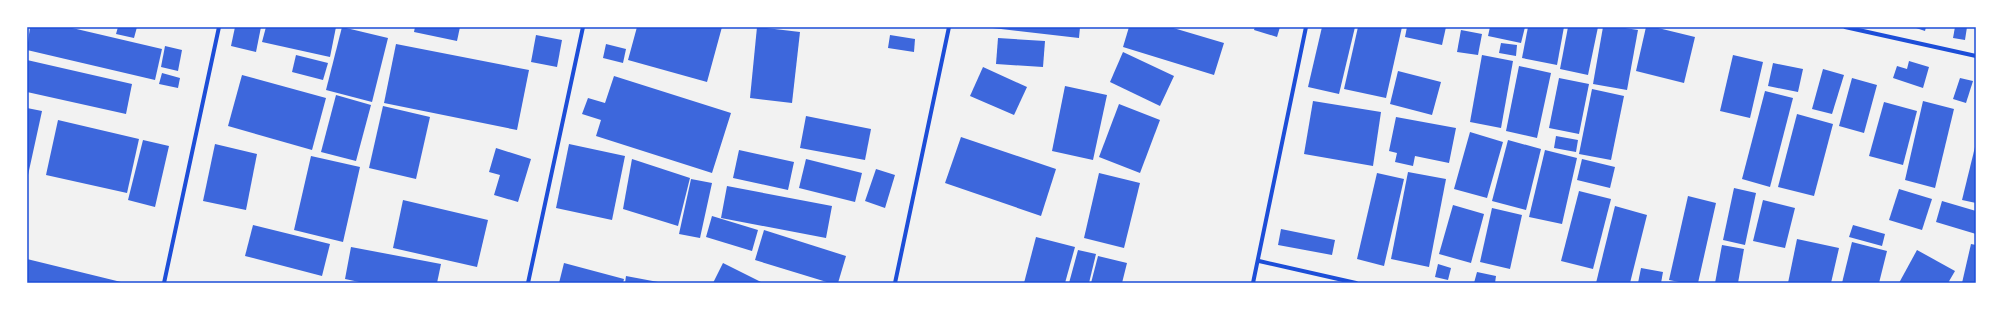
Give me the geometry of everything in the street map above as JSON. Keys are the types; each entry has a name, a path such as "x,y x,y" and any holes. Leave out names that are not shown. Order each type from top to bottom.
{"street":[{"path":"164,283 219,27"},
{"path":"528,283 583,27"},
{"path":"895,283 950,27"},
{"path":"1253,283 1259,261 1306,27"},
{"path":"1846,27 1976,56"},
{"path":"1259,261 1356,283"}],"building":[{"path":"30,27 68,27 162,49 155,80 27,50"},
{"path":"118,27 137,27 134,38 116,34"},
{"path":"235,27 261,27 256,52 231,46"},
{"path":"266,27 336,27 330,57 262,42"},
{"path":"342,27 388,38 372,102 326,90"},
{"path":"415,27 460,27 457,41 414,32"},
{"path":"637,27 722,27 707,82 628,60"},
{"path":"757,27 800,32 792,103 750,98"},
{"path":"984,27 1080,27 1079,38"},
{"path":"1129,27 1170,27 1224,43 1214,75 1123,47"},
{"path":"1255,27 1280,27 1277,37 1254,30"},
{"path":"1322,27 1355,27 1339,94 1308,87"},
{"path":"1358,27 1402,27 1386,98 1344,89"},
{"path":"1407,27 1446,27 1442,45 1405,37"},
{"path":"1490,27 1525,27 1521,43 1488,36"},
{"path":"1528,27 1564,27 1557,65 1522,58"},
{"path":"1568,27 1598,27 1588,75 1560,69"},
{"path":"1603,27 1619,27 1638,30 1627,90 1593,84"},
{"path":"1646,27 1654,27 1695,37 1684,83 1636,71"},
{"path":"1913,27 1926,27 1925,31"},
{"path":"1955,27 1967,27 1965,40 1953,38"},
{"path":"1461,30 1482,34 1478,55 1457,52"},
{"path":"536,35 562,40 557,67 531,62"},
{"path":"890,35 915,39 914,52 888,48"},
{"path":"998,38 1045,41 1043,67 996,64"},
{"path":"1501,43 1517,45 1516,56 1499,53"},
{"path":"396,44 529,70 517,130 384,103"},
{"path":"606,44 626,49 623,63 603,58"},
{"path":"165,46 182,50 178,71 161,67"},
{"path":"1123,52 1174,76 1160,106 1110,82"},
{"path":"296,55 328,63 323,80 292,72"},
{"path":"1482,55 1513,61 1501,128 1470,122"},
{"path":"1733,55 1763,62 1750,118 1720,111"},
{"path":"27,60 132,84 126,114 27,92"},
{"path":"1909,61 1929,67 1923,88 1893,78 1897,66 1907,69"},
{"path":"1773,63 1803,69 1798,92 1768,86"},
{"path":"1519,66 1551,73 1537,138 1506,131"},
{"path":"983,67 1027,87 1014,115 970,96"},
{"path":"1823,69 1844,75 1832,114 1812,109"},
{"path":"1398,71 1441,82 1432,115 1390,104"},
{"path":"162,73 180,78 178,88 159,84"},
{"path":"242,75 326,98 312,150 228,126"},
{"path":"614,76 731,113 712,173 596,136 601,120 582,114 588,98 605,103"},
{"path":"1559,78 1589,84 1579,134 1549,128"},
{"path":"1852,78 1877,85 1864,133 1839,126"},
{"path":"1960,78 1973,81 1966,103 1953,99"},
{"path":"1065,86 1107,95 1093,160 1052,151"},
{"path":"1592,89 1624,96 1611,160 1579,154"},
{"path":"1765,91 1793,98 1770,187 1742,179"},
{"path":"336,95 371,105 356,161 321,152"},
{"path":"1313,101 1381,112 1373,166 1304,154"},
{"path":"1923,101 1954,109 1935,188 1905,180"},
{"path":"1884,102 1917,111 1903,165 1869,156"},
{"path":"1119,104 1160,120 1140,173 1099,157"},
{"path":"383,106 430,117 416,179 369,168"},
{"path":"27,108 42,111 28,175 27,175"},
{"path":"1797,114 1833,124 1814,196 1778,187"},
{"path":"806,116 871,129 865,160 800,148"},
{"path":"1396,117 1456,128 1449,163 1415,156 1413,166 1395,162 1397,153 1389,151"},
{"path":"58,120 139,139 127,193 46,175"},
{"path":"1470,132 1503,142 1487,198 1454,189"},
{"path":"1556,136 1578,140 1576,152 1554,148"},
{"path":"961,137 1056,169 1041,216 945,183"},
{"path":"143,140 169,146 155,207 128,200"},
{"path":"1508,140 1541,149 1526,210 1492,201"},
{"path":"215,144 257,154 246,210 203,201"},
{"path":"569,144 625,156 612,220 556,208"},
{"path":"1976,147 1976,203 1962,200"},
{"path":"496,148 531,159 518,202 494,195 500,175 489,172"},
{"path":"739,150 794,162 788,190 733,178"},
{"path":"1545,150 1577,158 1562,224 1529,217"},
{"path":"311,156 360,167 343,242 294,230"},
{"path":"632,159 690,178 678,226 623,209"},
{"path":"806,159 862,173 855,202 799,188"},
{"path":"1582,159 1615,167 1610,188 1577,180"},
{"path":"876,169 895,175 885,208 865,201"},
{"path":"1408,172 1446,179 1429,267 1391,259"},
{"path":"1099,173 1140,183 1124,248 1084,238"},
{"path":"1377,173 1404,179 1384,266 1357,259"},
{"path":"691,179 712,183 700,238 679,234"},
{"path":"727,186 832,206 826,238 721,218"},
{"path":"1734,188 1756,193 1745,245 1723,240"},
{"path":"1899,189 1932,199 1922,230 1889,220"},
{"path":"1579,191 1611,199 1593,269 1561,261"},
{"path":"1688,196 1716,203 1698,283 1684,283 1669,280"},
{"path":"403,200 488,220 477,267 393,248"},
{"path":"1763,200 1795,208 1785,248 1753,241"},
{"path":"1942,201 1976,211 1976,234 1936,222"},
{"path":"1453,205 1484,214 1471,263 1439,254"},
{"path":"1615,206 1647,215 1630,283 1596,283"},
{"path":"1492,208 1522,215 1510,269 1480,262"},
{"path":"712,216 758,230 752,251 706,237"},
{"path":"253,225 330,244 322,276 245,256"},
{"path":"1853,225 1885,234 1882,246 1849,237"},
{"path":"1281,229 1335,240 1332,255 1278,245"},
{"path":"764,230 846,256 838,283 830,283 755,260"},
{"path":"1036,237 1075,247 1065,283 1024,283"},
{"path":"1797,239 1839,248 1831,283 1788,283"},
{"path":"1852,242 1887,251 1879,283 1842,283"},
{"path":"1971,244 1976,245 1976,283 1962,283"},
{"path":"1722,245 1744,249 1738,283 1715,283"},
{"path":"351,247 441,264 437,283 364,283 345,279"},
{"path":"1078,250 1096,254 1089,283 1069,283"},
{"path":"1917,250 1955,271 1948,283 1899,283"},
{"path":"1098,256 1127,263 1122,283 1091,283"},
{"path":"27,259 121,282 121,283 27,283"},
{"path":"564,263 624,279 623,283 559,283"},
{"path":"723,263 763,283 713,283"},
{"path":"1438,264 1451,268 1448,280 1435,277"},
{"path":"1641,268 1663,272 1661,283 1638,283"},
{"path":"1477,272 1496,276 1495,283 1474,283"},
{"path":"626,276 658,282 625,283"}]}
